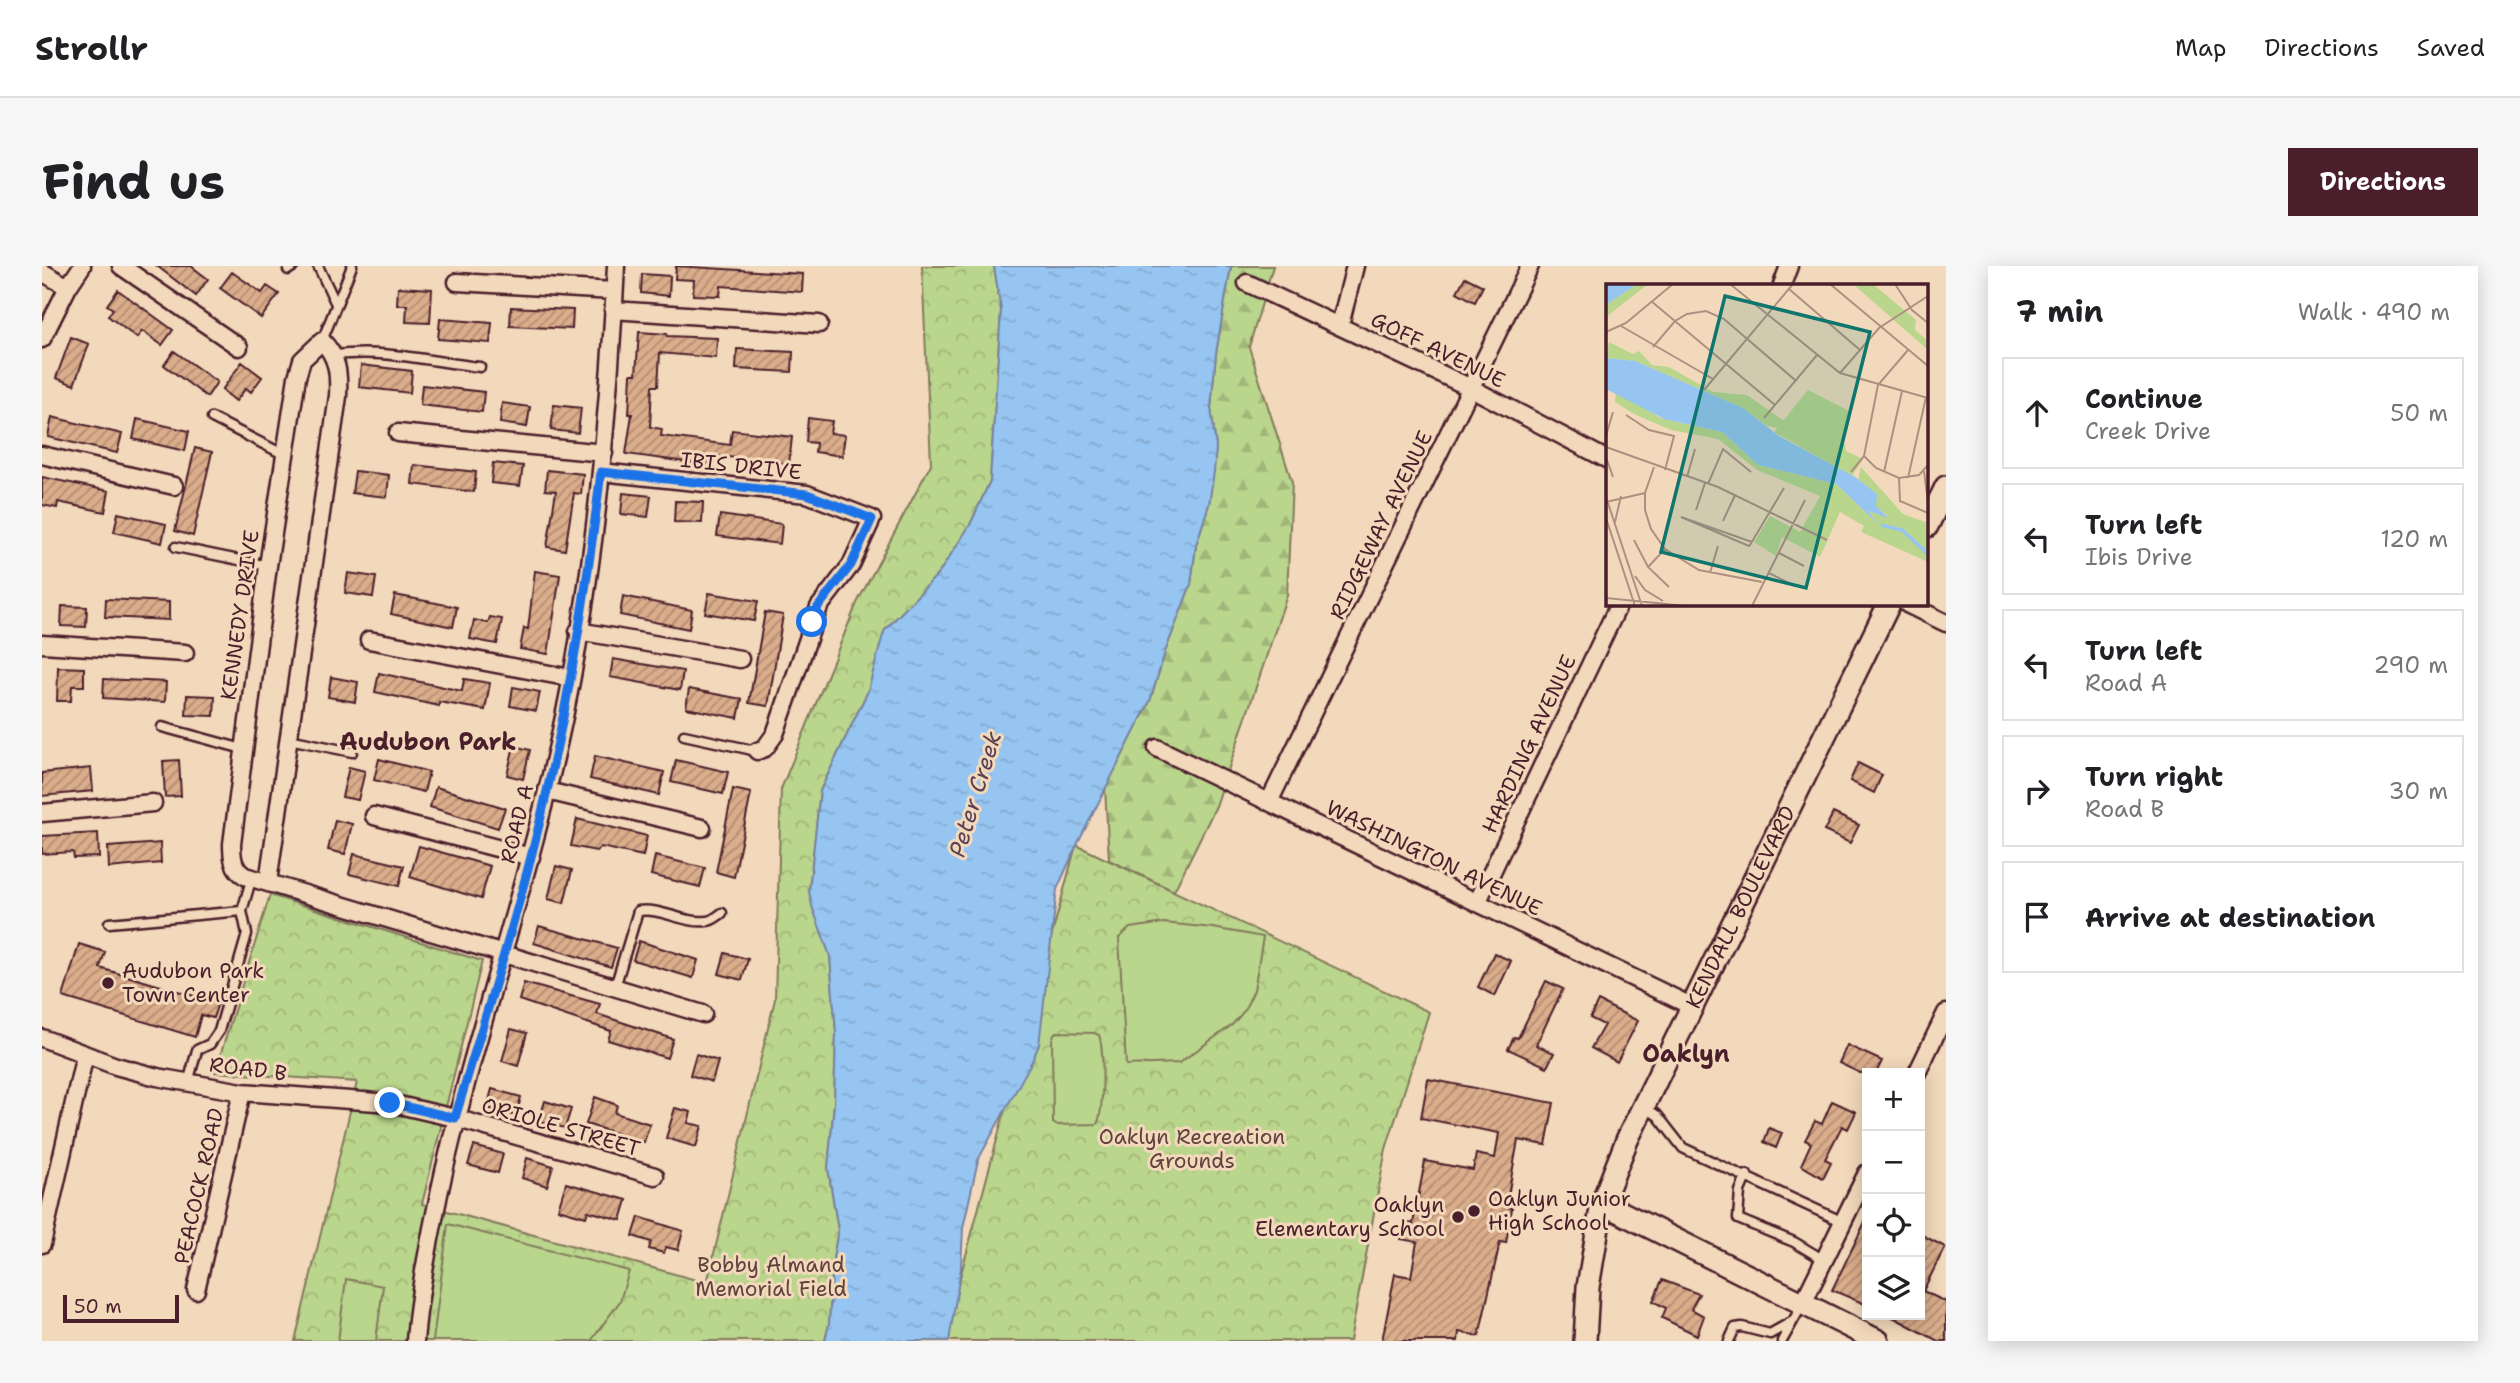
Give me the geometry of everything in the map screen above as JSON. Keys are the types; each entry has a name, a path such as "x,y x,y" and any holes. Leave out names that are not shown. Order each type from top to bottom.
{"street":[{"path":"42,339 68,287 82,266"},
{"path":"121,266 239,347"},
{"name":"ROAD A","path":"415,1341 422,1273 455,1118 531,857 571,678 604,453 616,266"},
{"path":"1340,326 1354,266"},
{"name":"RIDGEWAY AVENUE","path":"1269,802 1530,266"},
{"path":"1782,284 1788,266"},
{"path":"42,272 68,287"},
{"path":"457,282 614,291"},
{"name":"GOFF AVENUE","path":"1247,283 1471,388 1606,459"},
{"path":"613,310 819,324"},
{"path":"268,882 338,396 339,379 334,355 322,341"},
{"name":"KENNEDY DRIVE","path":"252,877 239,872 232,855 243,749 283,454 298,369 307,353 322,341"},
{"path":"398,433 604,453"},
{"path":"42,455 174,486"},
{"name":"IBIS DRIVE","path":"601,472 807,494 872,519 851,565 818,607 775,734 765,748 757,751"},
{"path":"1928,524 1946,487"},
{"name":"HARDING AVENUE","path":"1477,903 1618,606"},
{"name":"KENDALL BOULEVARD","path":"1585,1341 1588,1287 1602,1203 1627,1140 1888,606"},
{"path":"1911,606 1946,623"},
{"path":"578,631 740,659"},
{"path":"369,640 571,678"},
{"path":"42,644 185,653"},
{"name":"WASHINGTON AVENUE","path":"1157,748 1693,1007"},
{"path":"547,791 702,828"},
{"path":"42,813 153,803"},
{"path":"374,816 531,857"},
{"path":"252,877 703,1014"},
{"path":"1919,1068 1946,1013"},
{"name":"ROAD B","path":"42,1038 147,1074 188,1083 242,1091 390,1103 455,1118"},
{"path":"42,1244 85,1054"},
{"name":"PEACOCK ROAD","path":"196,1290 242,1091"},
{"name":"ORIOLE STREET","path":"455,1118 655,1176"},
{"path":"1798,1313 1862,1183"},
{"path":"1602,1203 1798,1313 1878,1341"}],"lane":[{"path":"318,266 336,304"},
{"name":"KENNEDY DRIVE","path":"322,341 352,266"},
{"path":"334,355 386,353 480,367"},
{"path":"212,418 283,454"},
{"path":"176,547 268,566"},
{"path":"162,727 243,749"},
{"path":"684,735 757,751"},
{"path":"289,739 352,752"},
{"path":"188,1083 197,1050 210,1044 219,1031 247,934 242,911 252,877"},
{"path":"615,988 638,911 646,910 708,921 722,913"},
{"path":"110,923 242,911"},
{"path":"1643,1106 1658,1116 1683,1148 1747,1175 1843,1222"},
{"path":"1747,1175 1740,1191 1738,1219 1794,1242 1824,1261"},
{"path":"1729,1341 1735,1328 1742,1327 1770,1334 1798,1313"},
{"path":"1782,1341 1798,1313"}],"green space":[{"name":"Bobby Almand Memorial Field","path":"922,266 994,266 1001,310 990,481 970,525 939,573 885,630 868,691 820,791 809,891 830,956 836,1033 834,1104 828,1168 838,1230 825,1341 295,1341 357,1082 215,1072 270,895 482,961 422,1204 707,1283 775,999 781,789 857,603 931,464"},
{"path":"1231,266 1273,266 1249,347 1292,482 1287,595 1216,806 1174,891 1109,860 1105,788 1150,701 1191,584 1196,545 1209,504 1216,447 1211,408 1216,353"},
{"name":"Oaklyn Recreation Grounds","path":"1076,845 1429,1012 1386,1149 1350,1341 943,1341"},
{"path":"1164,923 1263,937 1254,990 1244,1011 1232,1025 1179,1063 1126,1065 1119,938 1130,928"},
{"path":"1057,1032 1099,1035 1102,1080 1097,1124 1053,1123 1052,1040"},
{"path":"448,1224 629,1271 620,1301 591,1341 433,1341"},
{"path":"346,1279 383,1286 376,1341 338,1341"}],"water":[{"name":"Peter Creek","path":"994,266 1231,266 1216,353 1211,408 1216,447 1209,504 1196,545 1191,584 1150,701 1057,889 1039,1045 978,1160 963,1228 961,1268 949,1341 825,1341 838,1230 828,1168 834,1104 836,1033 830,956 809,891 820,791 868,691 885,630 939,573 970,525 990,481 1001,310"}],"building":[{"path":"157,266 191,266 208,279 196,296"},
{"path":"676,266 803,274 802,292 721,286 720,296 693,295 694,280 675,279"},
{"path":"232,272 262,293 267,286 279,294 261,318 220,288"},
{"path":"642,274 670,276 669,296 641,293"},
{"path":"1465,277 1483,286 1475,302 1457,292"},
{"path":"398,287 432,289 430,323 406,322 407,305 397,305"},
{"path":"118,290 173,330 162,345 142,331 137,338 108,316 113,309 107,305"},
{"path":"511,307 573,310 572,329 510,326"},
{"path":"440,319 492,323 490,343 438,339"},
{"path":"639,332 717,338 716,358 660,353 658,386 652,386 650,427 662,429 661,436 730,445 732,430 792,437 789,464 710,455 709,465 626,454 632,414 629,414 631,374 636,374"},
{"path":"71,337 89,344 74,385 56,378"},
{"path":"737,349 793,352 792,372 736,369"},
{"path":"174,351 217,382 207,397 164,365"},
{"path":"242,362 262,377 251,392 246,388 236,401 222,390"},
{"path":"361,365 412,371 410,393 359,387"},
{"path":"422,385 484,392 482,412 420,405"},
{"path":"502,403 530,407 527,427 500,423"},
{"path":"554,405 581,408 578,433 551,430"},
{"path":"52,417 122,434 117,453 48,437"},
{"path":"808,418 832,421 830,433 845,435 842,456 815,452 816,443 806,442"},
{"path":"137,419 189,431 185,451 133,439"},
{"path":"195,448 212,452 193,536 175,531"},
{"path":"493,463 523,466 520,486 491,483"},
{"path":"414,465 476,472 474,492 412,484"},
{"path":"547,470 583,474 581,494 574,493 565,550 547,547 556,491 545,490"},
{"path":"355,471 389,475 387,497 352,493"},
{"path":"42,477 109,491 105,512 58,502 57,508 42,505"},
{"path":"623,493 651,496 648,517 621,514"},
{"path":"675,501 703,502 702,523 674,522"},
{"path":"118,513 166,524 162,543 114,532"},
{"path":"720,515 782,524 780,544 717,536"},
{"path":"535,571 560,575 548,654 520,649 524,628 528,629"},
{"path":"348,573 376,577 373,597 345,593"},
{"path":"709,593 758,601 754,621 705,613"},
{"path":"395,595 457,607 453,627 391,614"},
{"path":"623,596 692,610 689,629 620,615"},
{"path":"106,599 169,602 169,620 105,617"},
{"path":"62,606 87,607 86,627 61,626"},
{"path":"765,612 783,615 768,706 749,703"},
{"path":"490,617 502,619 497,644 470,639 474,620 488,623"},
{"path":"613,659 683,671 680,690 610,677"},
{"path":"58,667 84,668 84,686 72,686 71,701 57,701"},
{"path":"379,673 462,691 464,679 490,683 485,710 439,702 439,706 375,692"},
{"path":"331,677 358,682 355,702 328,697"},
{"path":"104,679 166,682 165,702 103,698"},
{"path":"513,687 540,692 536,711 510,706"},
{"path":"689,689 742,699 738,718 686,708"},
{"path":"187,695 215,696 214,716 186,715"},
{"path":"514,746 530,750 523,779 507,775"},
{"path":"595,756 664,772 659,795 590,779"},
{"path":"379,759 429,772 424,792 374,780"},
{"path":"179,760 181,796 165,797 163,761"},
{"path":"676,760 728,772 723,794 671,782"},
{"path":"1858,763 1882,775 1874,793 1850,781"},
{"path":"349,767 365,771 358,800 342,797"},
{"path":"91,768 93,791 42,796 42,773"},
{"path":"436,787 505,808 498,828 430,807"},
{"path":"733,789 751,793 734,877 716,872"},
{"path":"1833,813 1859,825 1850,843 1824,831"},
{"path":"577,819 647,836 643,856 601,847 596,851 571,846"},
{"path":"335,820 352,824 345,854 328,850"},
{"path":"98,833 99,857 74,858 73,852 42,854 42,836"},
{"path":"160,843 161,863 109,868 108,847"},
{"path":"419,846 490,866 481,899 410,877"},
{"path":"354,854 404,866 399,886 349,874"},
{"path":"655,856 705,868 700,887 651,875"},
{"path":"556,866 572,870 564,903 548,899"},
{"path":"539,926 617,948 611,967 534,943"},
{"path":"639,941 698,960 693,978 633,960"},
{"name":"Audubon Park Town Center","path":"79,944 105,952 100,968 218,1003 213,1018 201,1015 195,1037 63,997"},
{"path":"725,953 748,959 742,980 719,974"},
{"path":"1494,953 1511,961 1495,996 1478,987"},
{"path":"1546,981 1563,989 1536,1045 1554,1053 1547,1067 1508,1049 1514,1037 1518,1038"},
{"path":"524,983 600,1004 597,1014 673,1039 667,1058 608,1040 611,1031 519,1000"},
{"path":"1598,1001 1638,1021 1617,1062 1591,1048 1604,1025 1590,1018"},
{"path":"511,1029 527,1033 518,1066 502,1061"},
{"path":"1847,1045 1882,1061 1878,1068 1862,1068 1862,1073 1839,1063"},
{"path":"696,1054 718,1061 712,1082 690,1075"},
{"path":"1428,1079 1554,1103 1546,1145 1518,1140 1506,1207 1512,1208 1506,1243 1500,1242 1479,1336 1459,1332 1458,1341 1382,1341 1395,1274 1411,1277 1417,1242 1401,1239 1404,1222 1413,1224 1425,1161 1473,1170 1476,1154 1495,1158 1499,1133 1421,1118"},
{"path":"492,1089 521,1097 516,1116 487,1108"},
{"path":"595,1097 617,1105 615,1113 650,1124 644,1142 586,1124"},
{"path":"545,1101 571,1109 565,1128 539,1121"},
{"path":"1832,1101 1856,1112 1848,1129 1842,1126 1825,1159 1831,1162 1823,1178 1801,1165 1811,1143 1805,1140 1815,1121 1822,1124"},
{"path":"675,1108 691,1112 688,1123 702,1126 696,1147 666,1138"},
{"path":"1769,1128 1782,1133 1776,1148 1764,1142"},
{"path":"474,1146 503,1154 498,1173 468,1165"},
{"path":"527,1158 553,1166 547,1186 522,1178"},
{"path":"566,1183 627,1200 621,1220 588,1211 586,1217 558,1209"},
{"path":"639,1217 683,1231 678,1250 666,1247 664,1253 649,1249 651,1242 633,1236"},
{"path":"1862,1228 1862,1303 1832,1290"},
{"path":"1925,1237 1945,1247 1925,1287"},
{"path":"1662,1280 1699,1294 1691,1309 1704,1316 1697,1335 1662,1318 1666,1308 1653,1301"},
{"path":"1925,1292 1946,1302 1946,1341 1938,1341 1898,1320 1925,1320"}],"place":[{"name":"Audubon Park Town Center","path":"108,983"},
{"name":"Oaklyn Junior High School","path":"1474,1211"},
{"name":"Oaklyn Elementary School","path":"1458,1217"}],"district":[{"name":"Audubon Park","path":"428,742"},
{"name":"Oaklyn","path":"1686,1054"}],"route":[{"path":"390,1103 455,1118 511,932 547,791 571,678 601,472 807,494 872,519 851,565 818,607 812,622"}]}
